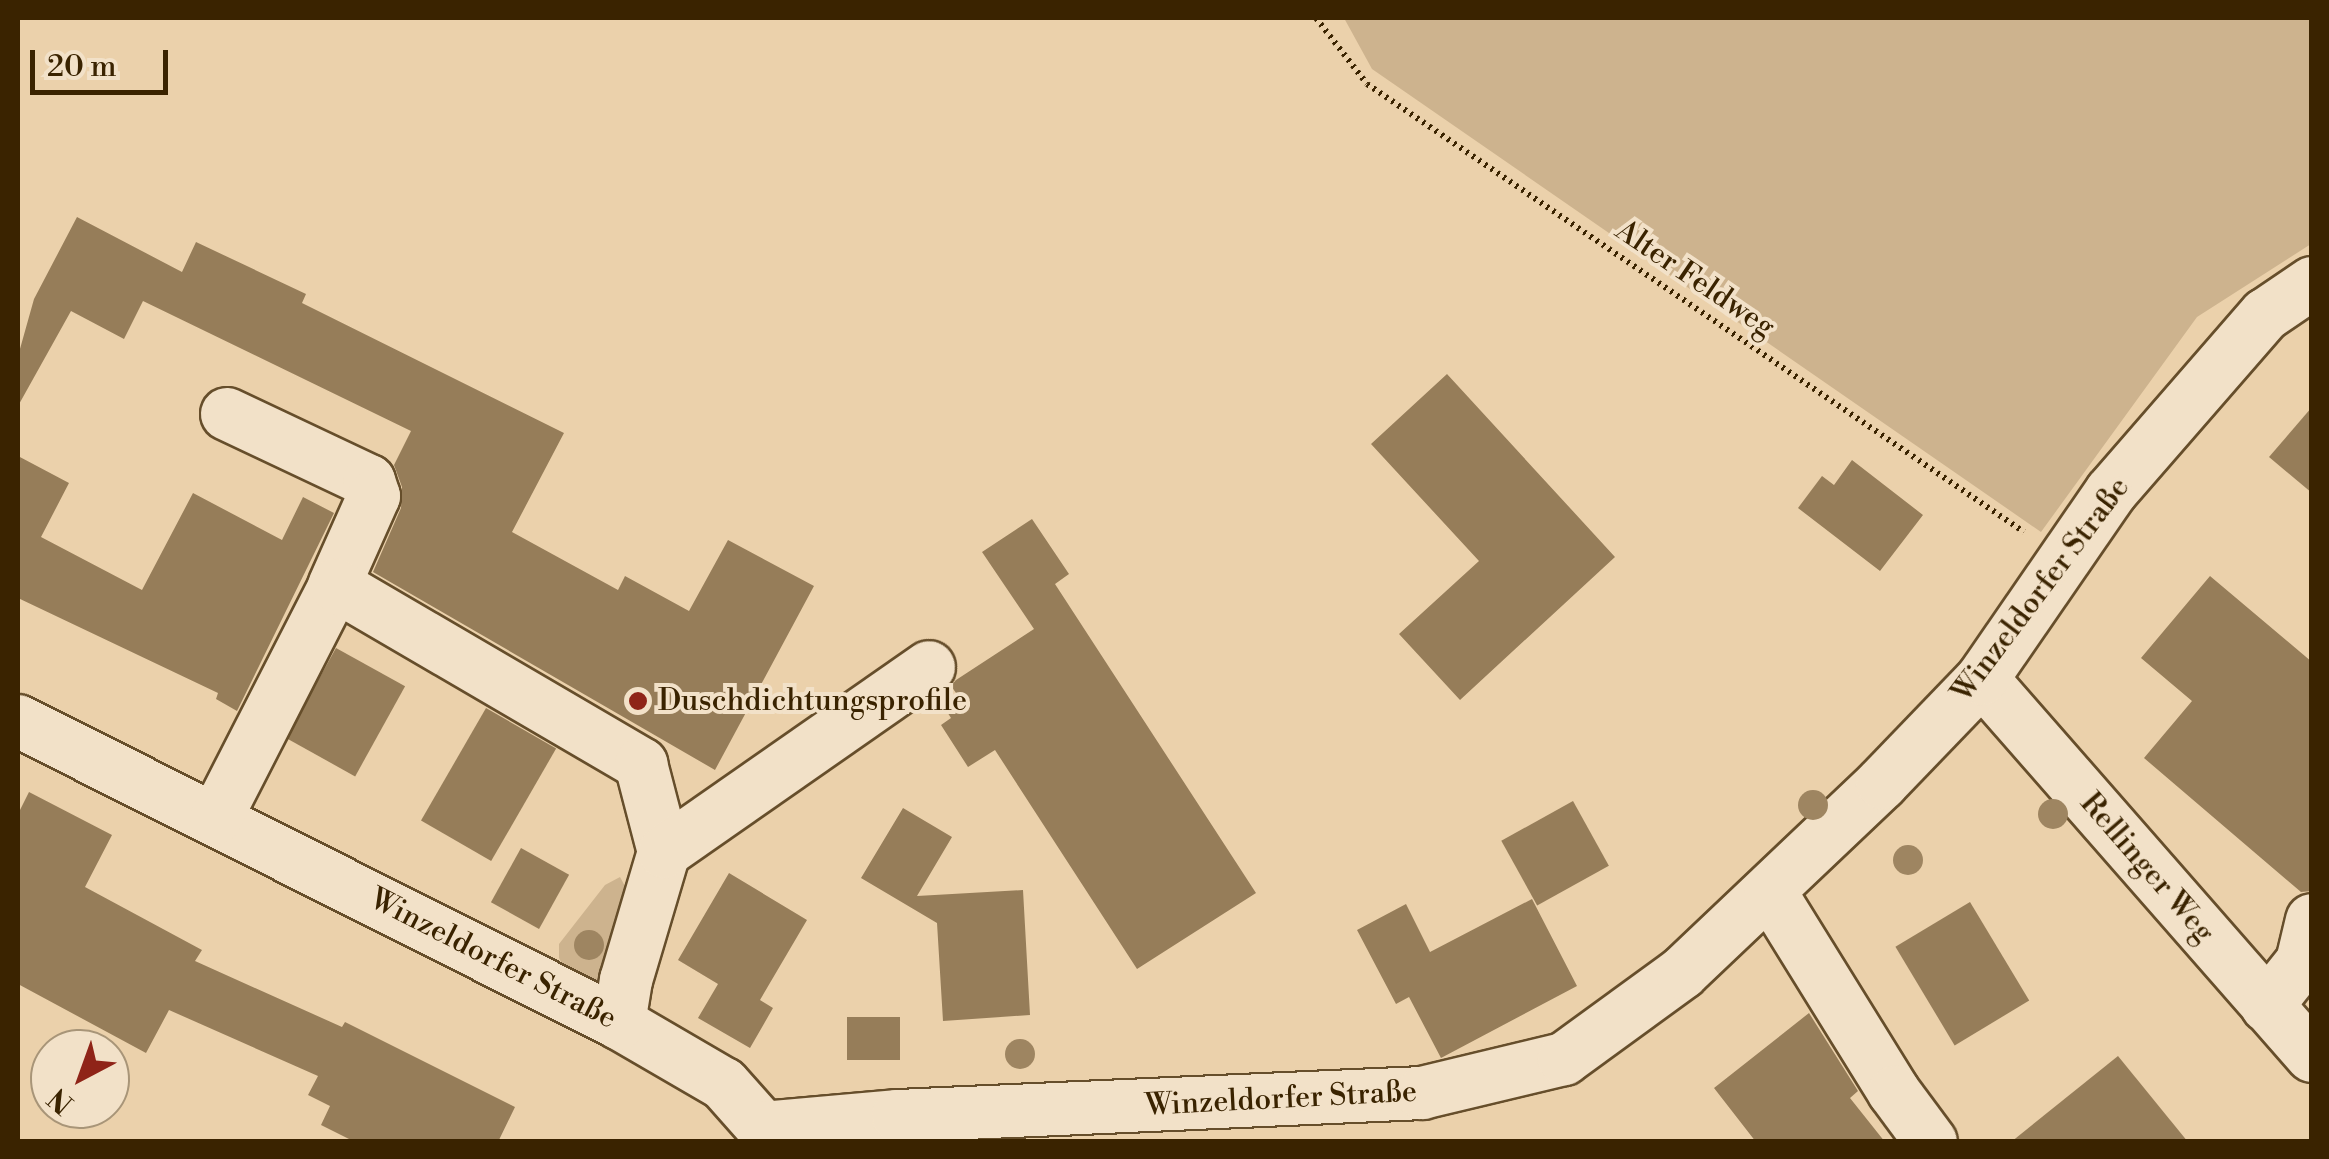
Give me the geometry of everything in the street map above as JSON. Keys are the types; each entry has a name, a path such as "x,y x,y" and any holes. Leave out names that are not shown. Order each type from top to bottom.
{"street":[{"name":"Winzeldorfer Straße","path":"18,720 619,1023 724,1084 762,1135 898,1116 1422,1094 1564,1059 1682,973 1770,892 1982,680 2111,492 2265,315 2312,283"},
{"path":"216,818 334,586 374,496 369,480 227,414"},
{"path":"334,586 641,764 664,852 626,980 619,1023"},
{"path":"664,852 929,667"},
{"name":"Rellinger Weg","path":"1982,680 2312,1056"},
{"path":"1770,892 1894,1092 1931,1142"},
{"path":"2267,1006 2302,962 2312,920"}],"path":[{"name":"Alter Feldweg","path":"1316,18 1367,84 2066,561"}],"shaded area":[{"path":"1344,18 2311,18 2311,244 2197,317 2041,532 1372,69"},
{"path":"620,877 626,888 615,919 618,955 608,989 566,972 559,958 559,944 605,885"}],"building":[{"path":"77,217 182,272 196,242 306,294 302,303 564,433 512,532 618,590 625,576 689,611 728,540 814,586 715,770 373,572 401,508 402,487 394,465 411,431 143,301 124,339 71,311 18,406 18,356 34,299"},
{"path":"1447,374 1615,557 1460,700 1399,634 1479,561 1371,444"},
{"path":"2312,407 2312,493 2269,457"},
{"path":"18,456 69,483 41,537 142,590 193,493 282,540 303,497 334,513 237,711 216,699 218,693 18,598"},
{"path":"1852,460 1923,515 1880,571 1798,508 1822,476 1834,485"},
{"path":"1032,519 1069,574 1055,584 1256,893 1137,969 995,750 968,767 941,725 951,718 944,707 959,697 951,686 956,680 1034,629 982,552"},
{"path":"2210,576 2312,662 2312,891 2301,892 2144,758 2192,701 2141,658"},
{"path":"336,648 405,686 355,776 286,738"},
{"path":"486,708 556,748 491,861 421,821"},
{"path":"29,792 112,835 85,887 202,950 195,961 342,1027 345,1022 515,1107 498,1142 355,1142 321,1125 330,1106 308,1095 318,1076 169,1010 146,1053 130,1044 130,1029 101,1029 18,984 18,814"},
{"path":"1573,801 1609,866 1537,905 1501,841"},
{"path":"903,808 952,837 917,896 1023,890 1030,1015 943,1021 937,923 861,878"},
{"path":"521,848 569,875 539,929 491,902"},
{"path":"729,873 807,920 760,1000 773,1008 750,1048 698,1018 718,984 678,960"},
{"path":"1532,899 1577,986 1441,1058 1409,997 1396,1004 1357,930 1406,904 1430,952"},
{"path":"1970,902 2029,1001 1955,1045 1895,947"},
{"path":"1809,1013 1858,1091 1850,1098 1885,1142 1756,1142 1714,1088"},
{"path":"847,1017 900,1017 900,1060 847,1060"},
{"path":"2118,1056 2188,1142 2011,1142"}],"place":[{"name":"Duschdichtungsprofile","path":"638,701"}]}
